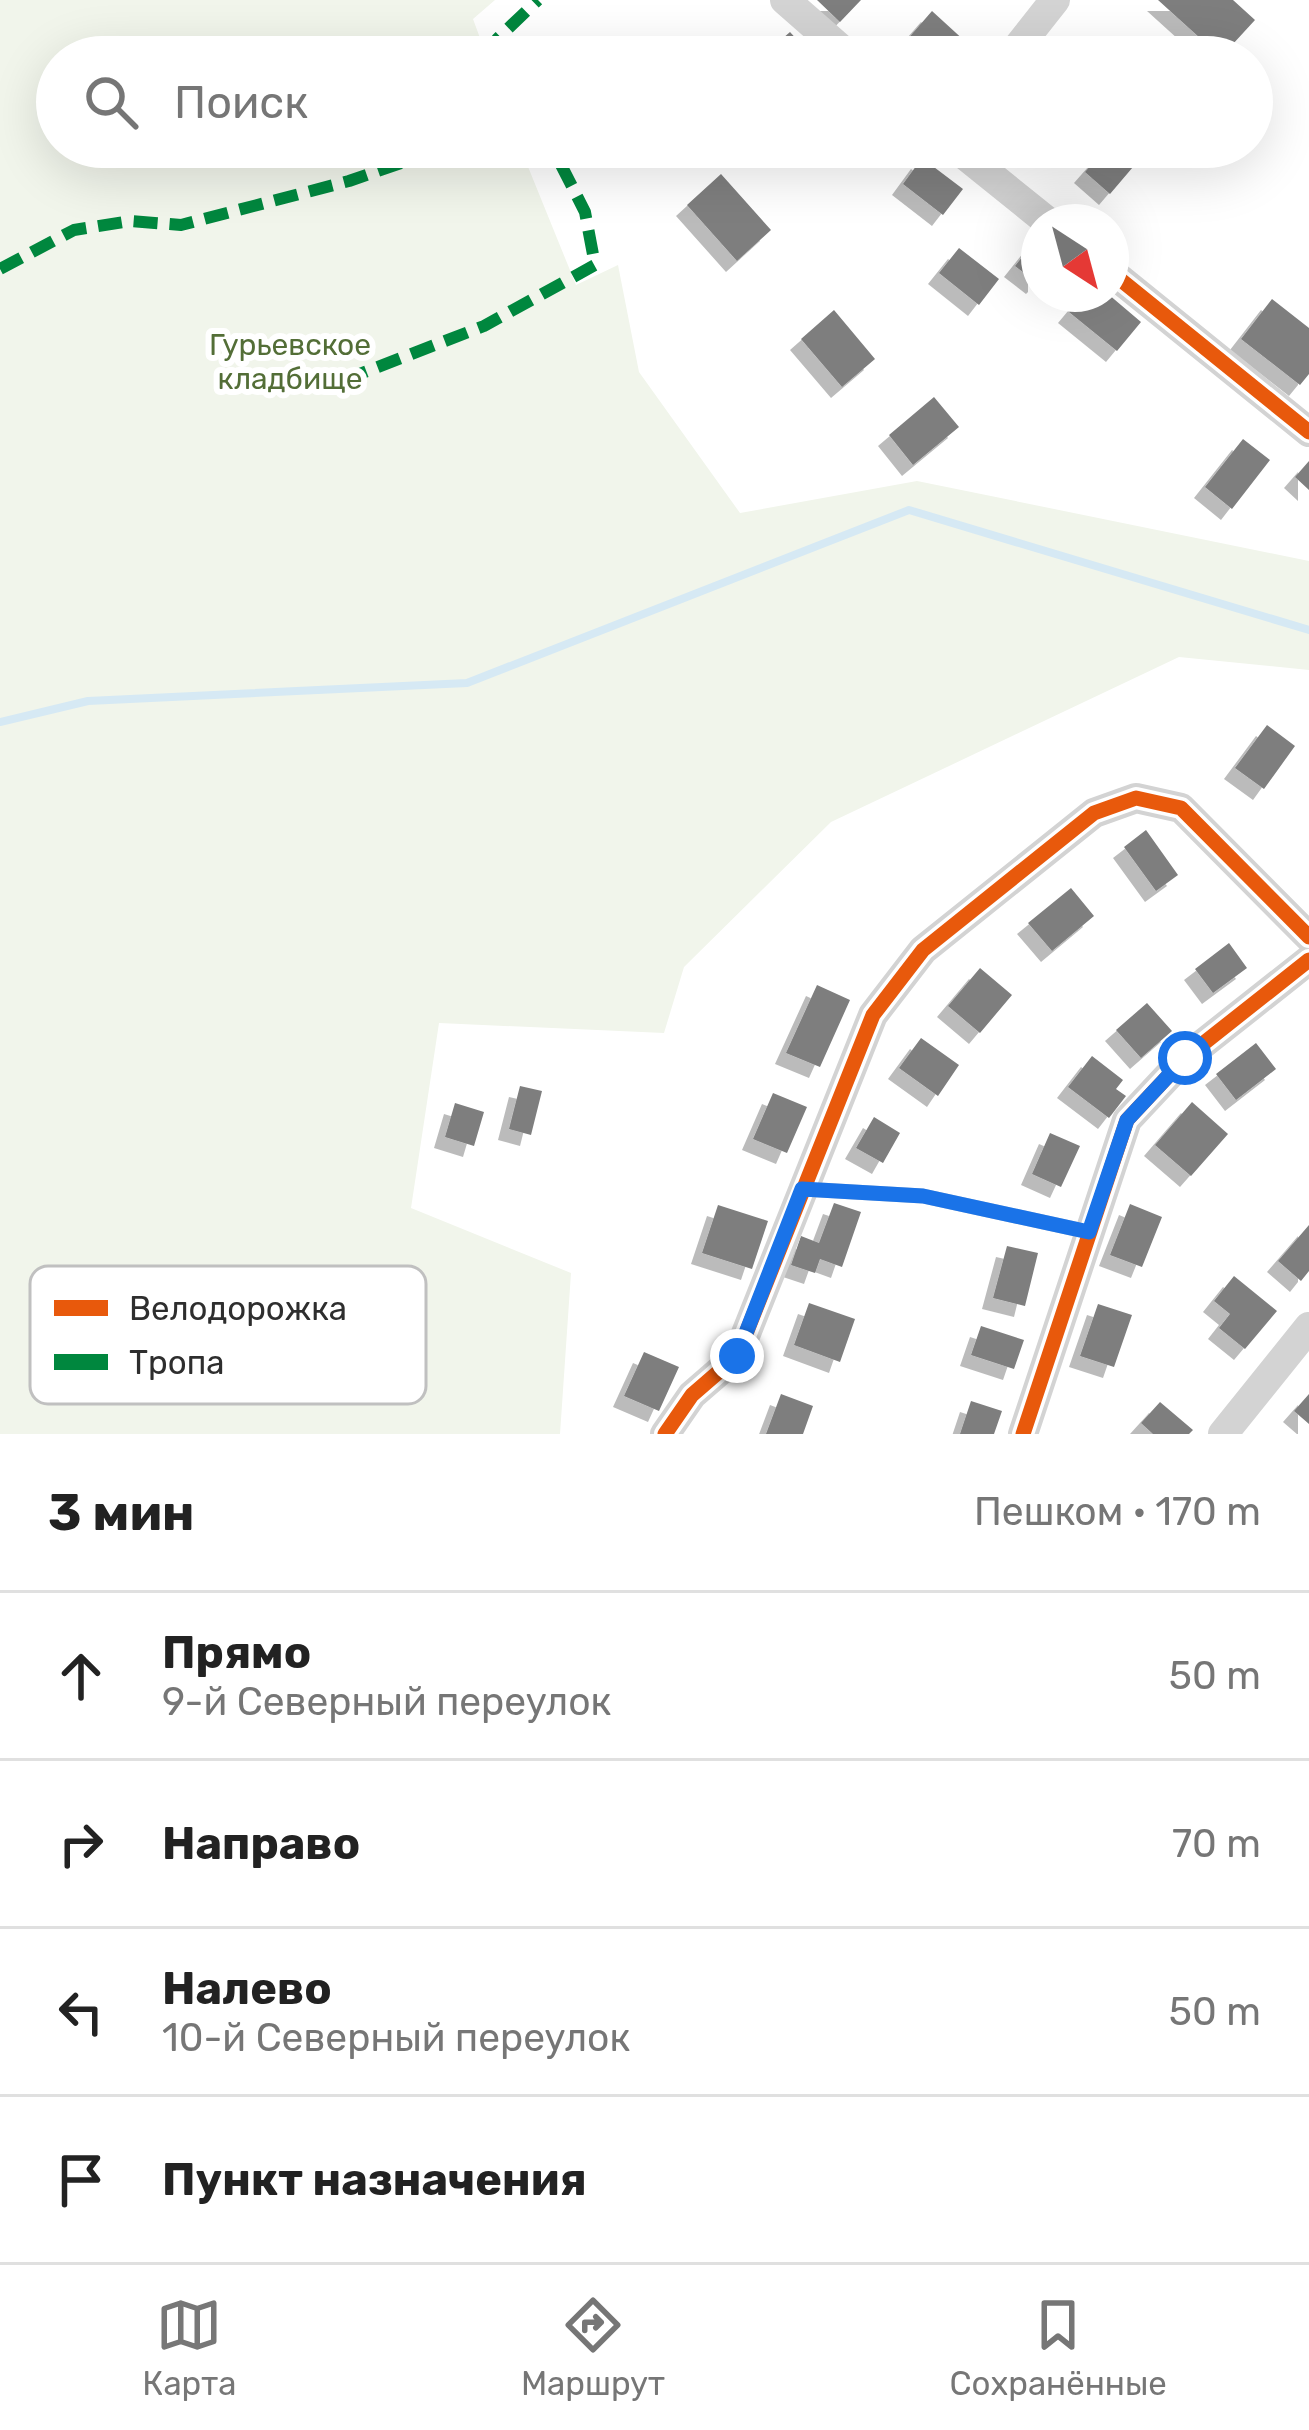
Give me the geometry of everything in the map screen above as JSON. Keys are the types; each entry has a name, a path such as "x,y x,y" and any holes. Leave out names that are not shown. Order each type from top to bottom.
{"street":[{"path":"785,0 826,36"},
{"path":"1027,36 1055,0"},
{"path":"981,168 1026,204"},
{"path":"1129,287 1309,432"},
{"path":"665,1434 692,1394 737,1356 873,1015 923,950 1094,813 1136,798 1181,808 1309,937"},
{"path":"1023,1434 1127,1120 1185,1058 1309,960"},
{"path":"1222,1434 1309,1328"}],"lane":[{"path":"802,1189 923,1196 1089,1232"}],"green space":[{"name":"Гурьевское кладбище","path":"0,0 495,0 473,19 479,36 36,36 36,168 529,168 576,285 618,265 639,372 740,513 917,481 1309,561 1309,670 1179,657 831,822 684,967 664,1033 439,1023 411,1208 571,1273 560,1434 0,1434"}],"building":[{"path":"817,0 861,0 840,22"},
{"path":"1158,0 1233,0 1255,20 1240,36 1198,36"},
{"path":"932,11 959,36 910,36"},
{"path":"915,168 935,168 963,189 943,215 903,184"},
{"path":"1089,168 1132,168 1110,194 1085,172"},
{"path":"721,174 771,230 737,261 687,205"},
{"path":"959,248 999,279 979,305 939,273"},
{"path":"1272,299 1309,328 1309,374 1300,385 1241,339"},
{"path":"834,310 875,359 842,387 801,339"},
{"path":"1069,312 1129,312 1141,322 1117,351"},
{"path":"934,397 959,427 913,465 889,435"},
{"path":"1243,439 1270,460 1232,509 1205,487"},
{"path":"1309,461 1309,490 1295,477"},
{"path":"1267,725 1295,746 1264,789 1235,768"},
{"path":"1146,830 1178,875 1156,891 1124,847"},
{"path":"1071,888 1094,916 1052,951 1028,923"},
{"path":"1229,943 1247,968 1213,993 1195,969"},
{"path":"980,968 1012,995 980,1033 948,1006"},
{"path":"817,985 850,1000 820,1067 786,1053"},
{"path":"1147,1003 1172,1031 1141,1058 1116,1030"},
{"path":"921,1038 959,1065 938,1096 899,1068"},
{"path":"1256,1043 1276,1069 1236,1100 1216,1074"},
{"path":"1092,1056 1123,1080 1116,1089 1126,1096 1109,1118 1068,1087"},
{"path":"520,1086 542,1091 531,1135 509,1129"},
{"path":"773,1093 807,1107 787,1153 753,1139"},
{"path":"1192,1102 1228,1134 1191,1176 1155,1145"},
{"path":"455,1103 484,1112 474,1146 445,1137"},
{"path":"874,1117 900,1133 883,1163 856,1148"},
{"path":"1050,1133 1080,1146 1061,1187 1032,1174"},
{"path":"834,1203 861,1212 842,1267 820,1259 815,1273 791,1265 801,1236 819,1243"},
{"path":"1130,1204 1162,1217 1142,1267 1110,1255"},
{"path":"718,1205 768,1221 752,1269 702,1253"},
{"path":"1309,1225 1309,1271 1301,1281 1278,1261"},
{"path":"1007,1246 1038,1253 1025,1306 993,1298"},
{"path":"1234,1276 1277,1311 1245,1349 1219,1328 1230,1314 1214,1301"},
{"path":"809,1303 855,1319 840,1362 794,1345"},
{"path":"1098,1304 1132,1315 1114,1367 1080,1356"},
{"path":"981,1326 1024,1340 1014,1369 971,1355"},
{"path":"644,1352 679,1367 659,1411 624,1396"},
{"path":"781,1394 813,1406 803,1434 766,1434"},
{"path":"1309,1394 1309,1424 1294,1411"},
{"path":"971,1401 1002,1411 994,1434 960,1434"},
{"path":"1160,1402 1193,1430 1153,1434 1141,1423"}],"waterway":[{"path":"0,722 88,701 467,683 909,510 1309,630"}],"marked path":[{"path":"500,36 538,0"},
{"path":"0,269 74,230 130,221 181,225 386,168"},
{"path":"344,380 484,326 595,265 585,212 563,168"}],"cycle path":[{"path":"1129,287 1309,432"},
{"path":"665,1434 692,1395 737,1356 873,1015 923,950 1094,813 1136,798 1181,808 1309,937"},
{"path":"1023,1434 1127,1120 1185,1058 1309,960"}],"route":[{"path":"737,1356 802,1189 923,1196 1089,1232 1127,1120 1185,1058"}]}
